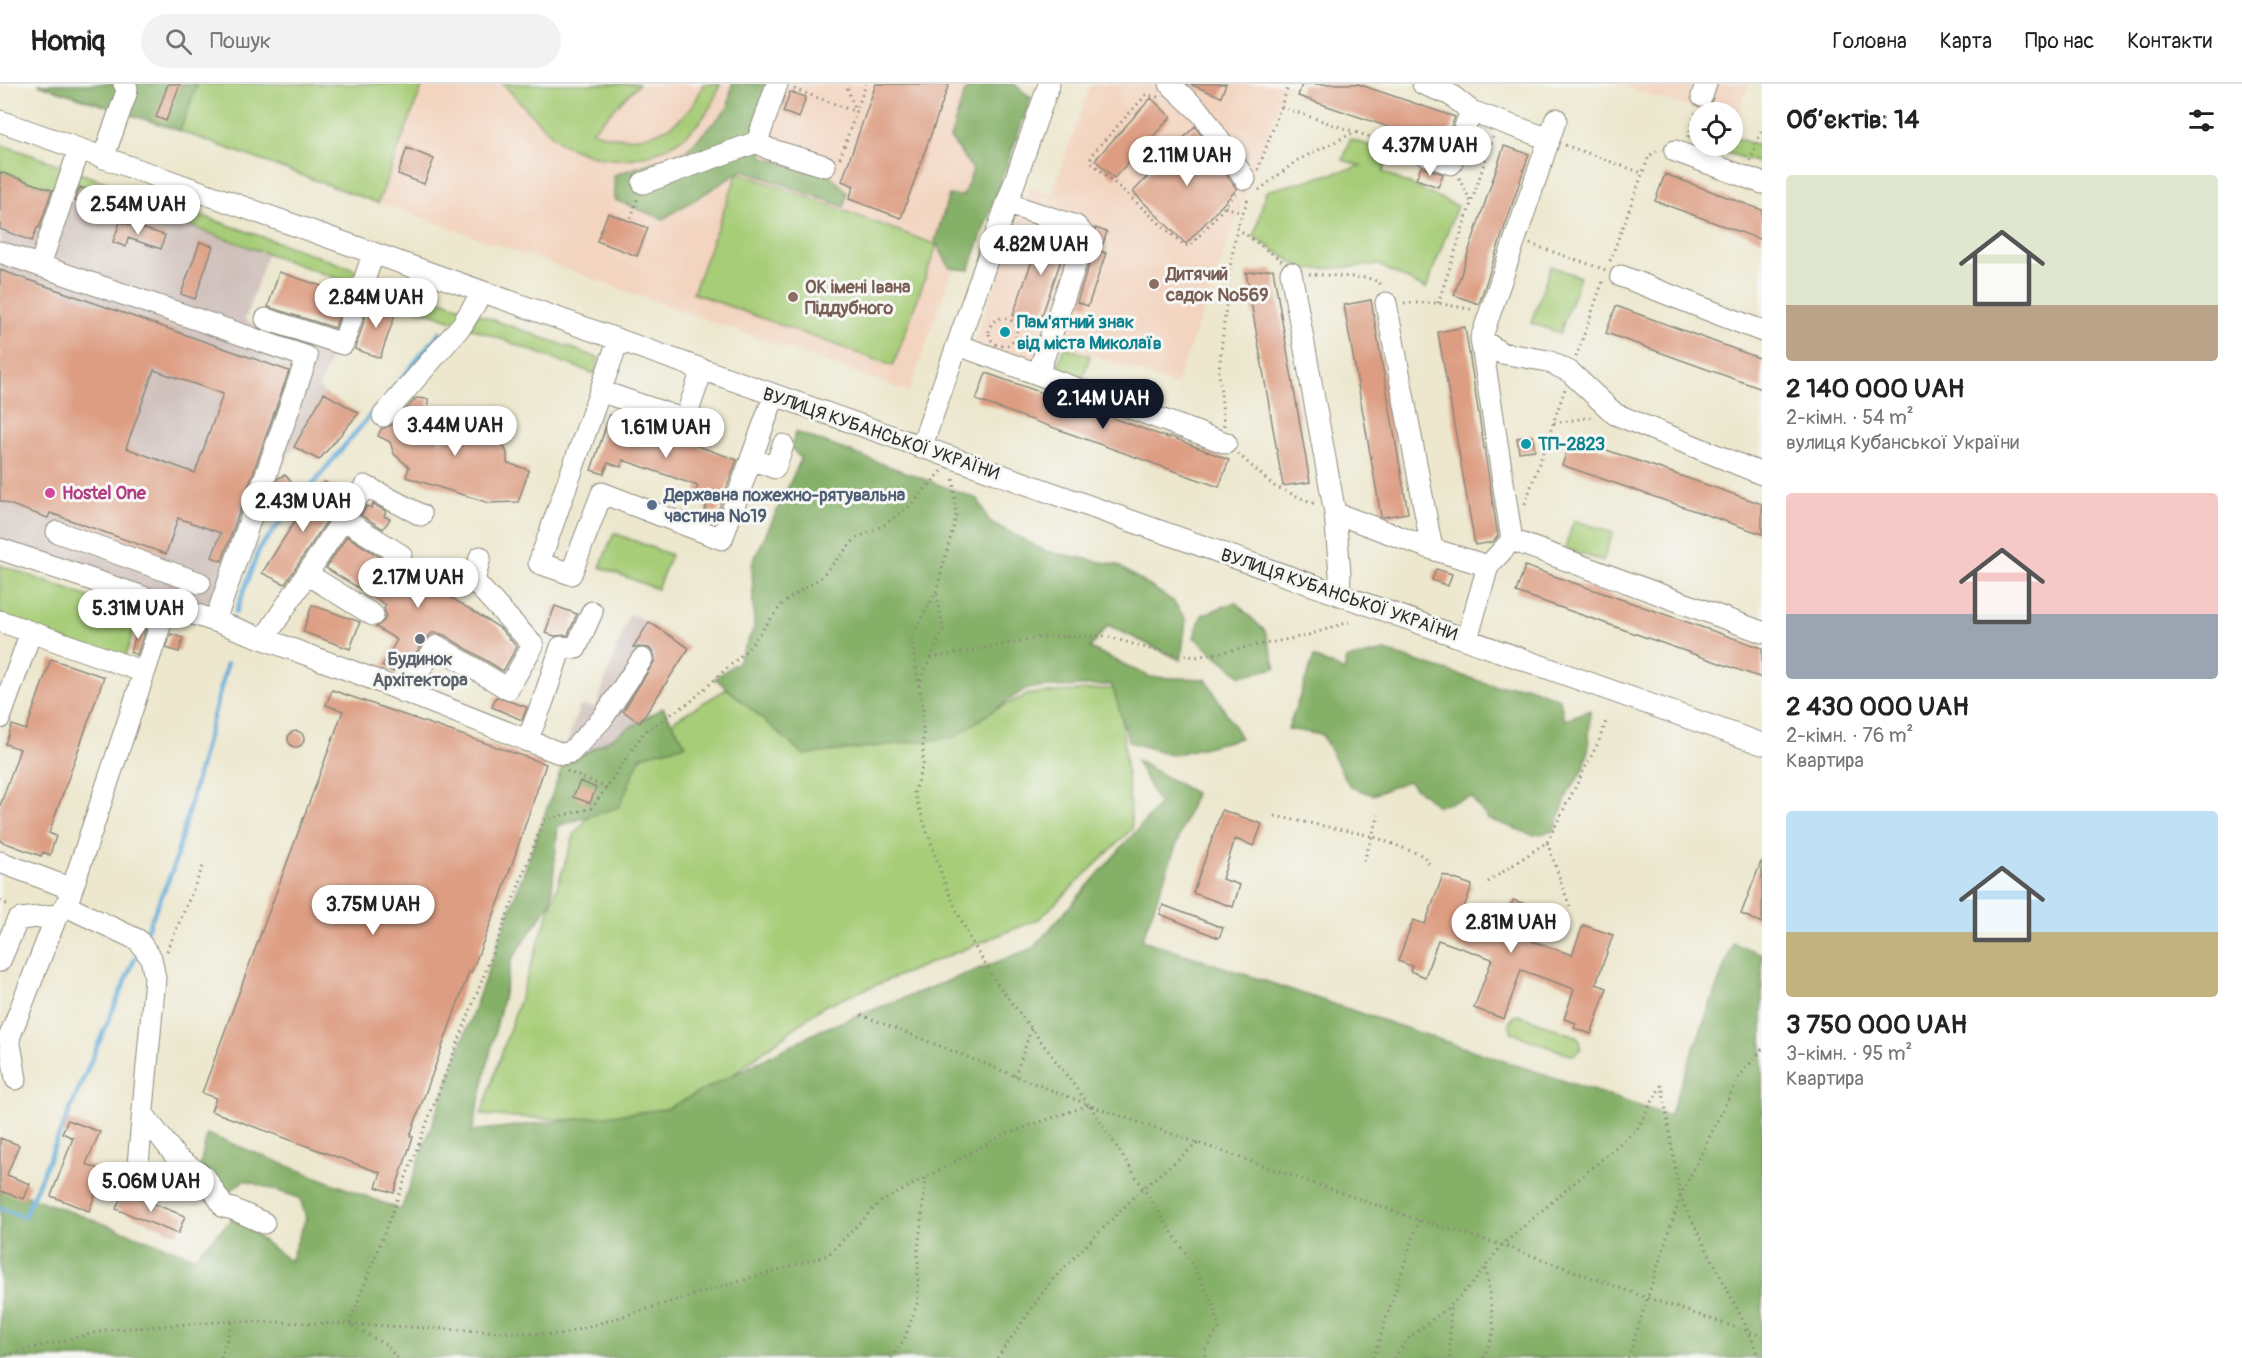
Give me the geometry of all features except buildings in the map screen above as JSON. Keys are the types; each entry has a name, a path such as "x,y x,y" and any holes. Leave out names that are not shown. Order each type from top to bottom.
{"street":[{"path":"103,158 126,94 127,88 124,84"},
{"path":"921,448 1049,84"},
{"path":"1423,84 1450,94 1471,111 1549,139"},
{"path":"643,183 757,142 785,86"},
{"path":"1167,92 1202,114 1250,186"},
{"path":"1424,154 1451,164 1471,111"},
{"path":"1512,540 1480,339 1556,119"},
{"name":"ВУЛИЦЯ КУБАНСЬКОЇ УКРАЇНИ","path":"0,121 1762,744"},
{"path":"757,142 769,149 825,166"},
{"path":"39,266 79,150"},
{"path":"1679,153 1753,180"},
{"path":"1008,204 1076,226 1084,235 1038,374"},
{"path":"0,252 307,357 215,621"},
{"path":"266,319 343,344 373,254"},
{"path":"1285,265 1335,513 1339,595"},
{"path":"1621,276 1762,331"},
{"path":"383,416 462,325 482,293"},
{"path":"1386,303 1432,549"},
{"path":"1480,339 1501,353 1548,361 1570,372 1615,414 1762,474"},
{"path":"618,341 539,563 571,574 602,493 722,539 774,396"},
{"path":"958,345 1226,443"},
{"path":"600,391 685,420 702,370"},
{"path":"752,459 775,468 783,445"},
{"path":"264,639 365,486 421,515"},
{"path":"1335,513 1432,549 1488,566"},
{"path":"343,519 401,555"},
{"path":"57,532 200,583"},
{"path":"1467,639 1488,566 1512,540"},
{"path":"1512,540 1762,632"},
{"path":"0,549 215,621 562,754 572,752 602,719 642,659"},
{"path":"403,692 437,646 508,689 528,654 533,645 474,581 480,557"},
{"path":"134,594 144,563"},
{"path":"307,574 373,615"},
{"path":"16,1079 4,1038 65,903 166,605"},
{"path":"527,741 561,647 576,648 592,612"},
{"path":"0,621 144,672"},
{"path":"0,718 31,632"},
{"path":"0,862 65,903 138,940 152,958 155,978 137,1175"},
{"path":"0,961 17,921 65,903"},
{"path":"143,1114 177,1158 205,1177 224,1207 264,1223"}],"path":[{"path":"846,84 856,112"},
{"path":"825,166 836,171 866,84"},
{"path":"1288,84 1250,186 1237,228 1230,268 1219,372 1226,443 1274,486 1335,513"},
{"path":"785,86 856,112"},
{"path":"1549,139 1642,173 1649,156 1658,150 1679,153 1704,90"},
{"path":"1167,92 1146,95 1091,155 1090,161 1185,246 1191,245 1244,185 1250,186 1355,132"},
{"path":"1281,107 1424,154"},
{"path":"1438,303 1498,122"},
{"path":"1753,180 1762,129"},
{"path":"1451,164 1471,203"},
{"path":"1225,207 1242,213"},
{"path":"1237,228 1285,265"},
{"path":"1514,239 1621,276"},
{"path":"998,319 1008,319 1016,328 1015,339 1007,345 998,344 991,337 991,327 998,319"},
{"path":"1554,423 1615,414"},
{"path":"349,1324 544,820 592,808 645,730 689,703 748,649 783,603 820,577 855,539 884,525 912,504 942,471"},
{"path":"952,473 956,517 936,592 911,639 923,709 923,764 914,793 946,887 970,939 996,982 1089,1105 1190,1260 1213,1304 1220,1328 1205,1350 1205,1358"},
{"path":"918,687 943,630 936,592"},
{"path":"931,658 1043,637 1106,636 1150,650 1196,657 1305,636 1349,622"},
{"path":"1488,882 1547,842 1599,741 1606,721"},
{"path":"567,771 607,788"},
{"path":"1364,861 1379,815"},
{"path":"1275,816 1372,836 1424,856 1428,864"},
{"path":"1547,842 1571,910"},
{"path":"155,978 204,864"},
{"path":"861,1015 1089,1105 1762,1336"},
{"path":"1015,1076 1032,1027"},
{"path":"1628,1358 1680,1197 1739,1077 1762,1049"},
{"path":"1394,1358 1410,1337 1450,1306 1486,1267 1502,1245 1637,1129 1662,1084 1680,1197 1749,1332 1759,1358"},
{"path":"0,1356 106,1330 232,1321 349,1324 560,1335 828,1255 879,1203 1003,1135 1089,1105"},
{"path":"997,1358 1051,1281 1143,1188 1198,1143"},
{"path":"891,1358 904,1340 918,1301 918,1250 926,1177"},
{"path":"1373,1358 1419,1220"},
{"path":"1484,1358 1494,1330 1486,1267"},
{"path":"1450,1306 1450,1358"},
{"path":"221,1358 232,1321"},
{"path":"349,1324 386,1345 397,1358"}],"shaded area":[{"name":"ОК імені Івана Піддубного","path":"197,84 1018,84 909,392 180,131"},
{"name":"Дитячий садок №569","path":"1091,84 1149,84 1178,95 1182,84 1286,84 1176,385 1057,342 1046,370 974,344 1030,188 1052,193"},
{"path":"1617,84 1749,84 1742,102 1689,102 1689,108"},
{"path":"0,172 55,191 75,185 267,255 245,320 332,354 319,387 324,393 238,539 214,599 202,606 0,543"},
{"path":"629,614 649,622 689,648 641,723 636,721 633,736 605,785 558,766 580,706 596,707"}],"green space":[{"path":"38,84 197,84 180,131"},
{"path":"197,84 423,84 378,203 180,131"},
{"path":"503,84 639,84 592,131 626,138 658,132 673,124 686,114 703,84 720,84 712,104 684,137 646,156 625,159 603,158 561,143"},
{"path":"732,84 769,84 762,157 831,176 847,192 844,207 743,170 663,219 615,200 614,175 686,151 728,108"},
{"path":"971,84 1014,84 1031,98 969,270 950,268 935,241 949,195 963,196 973,170 950,138 964,94"},
{"path":"1350,139 1389,152 1383,172 1457,206 1426,289 1379,265 1304,270 1254,237 1266,191 1361,166 1343,160"},
{"path":"1743,140 1762,147 1762,164 1737,156 1743,156"},
{"path":"0,144 66,167 58,192 0,172"},
{"path":"738,172 937,245 893,366 693,293"},
{"path":"79,173 360,271 355,285 75,185"},
{"path":"1551,266 1580,277 1560,333 1531,323"},
{"path":"374,277 464,308 458,323 369,291"},
{"path":"477,314 599,358 595,374 471,328"},
{"path":"1064,347 1090,356 1083,377 1057,368"},
{"path":"796,432 978,499 989,521 1045,551 1117,565 1173,601 1186,620 1181,660 1108,625 1090,648 1150,677 1206,679 1241,738 1173,755 1129,742 1112,685 1027,688 954,737 804,755 715,678 738,662 754,628 752,564 801,459 791,447"},
{"path":"1574,520 1613,533 1603,561 1565,548"},
{"path":"614,533 671,555 657,589 600,567"},
{"path":"0,565 136,614 137,620 124,661 0,617"},
{"path":"1235,602 1265,631 1276,668 1241,676 1194,637 1202,615"},
{"path":"1385,651 1495,686 1526,686 1560,699 1564,720 1590,710 1589,745 1584,769 1569,791 1554,831 1533,835 1488,819 1471,797 1438,806 1407,781 1373,795 1350,787 1322,735 1288,729 1314,657 1344,671 1347,659"},
{"path":"733,685 946,732 1029,694 1119,688 1132,829 1039,919 824,1006 664,1126 481,1115 575,833 676,719"},
{"path":"663,708 686,745 641,756 619,807 558,826 551,902 512,959 472,1131 666,1109 821,1030 1033,948 1159,805 1136,760 1195,793 1142,940 1669,1116 1733,943 1762,954 1762,1358 0,1358 0,1186 194,1257 233,1218 290,1261 306,1218 300,1198 244,1180 229,1192 200,1166 207,1134 401,1210 562,767"},
{"path":"1519,1015 1577,1037 1581,1048 1575,1054 1570,1055 1512,1033 1509,1023 1514,1016"}],"waterway":[{"path":"389,394 440,332"},
{"path":"236,612 260,547 377,407"},
{"path":"146,932 173,869 227,664"},
{"path":"0,1208 24,1217 136,956"}],"place":[{"name":"Дитячий садок №569","path":"1154,284"},
{"name":"ОК імені Івана Піддубного","path":"793,297"},
{"name":"Пам'ятний знак від міста Миколаїв","path":"1005,332"},
{"name":"ТП-2823","path":"1526,444"},
{"name":"Hostel One","path":"50,493"},
{"name":"Державна пожежно-рятувальна частина №19","path":"652,505"},
{"name":"Будинок Архітектора","path":"420,639"}]}
